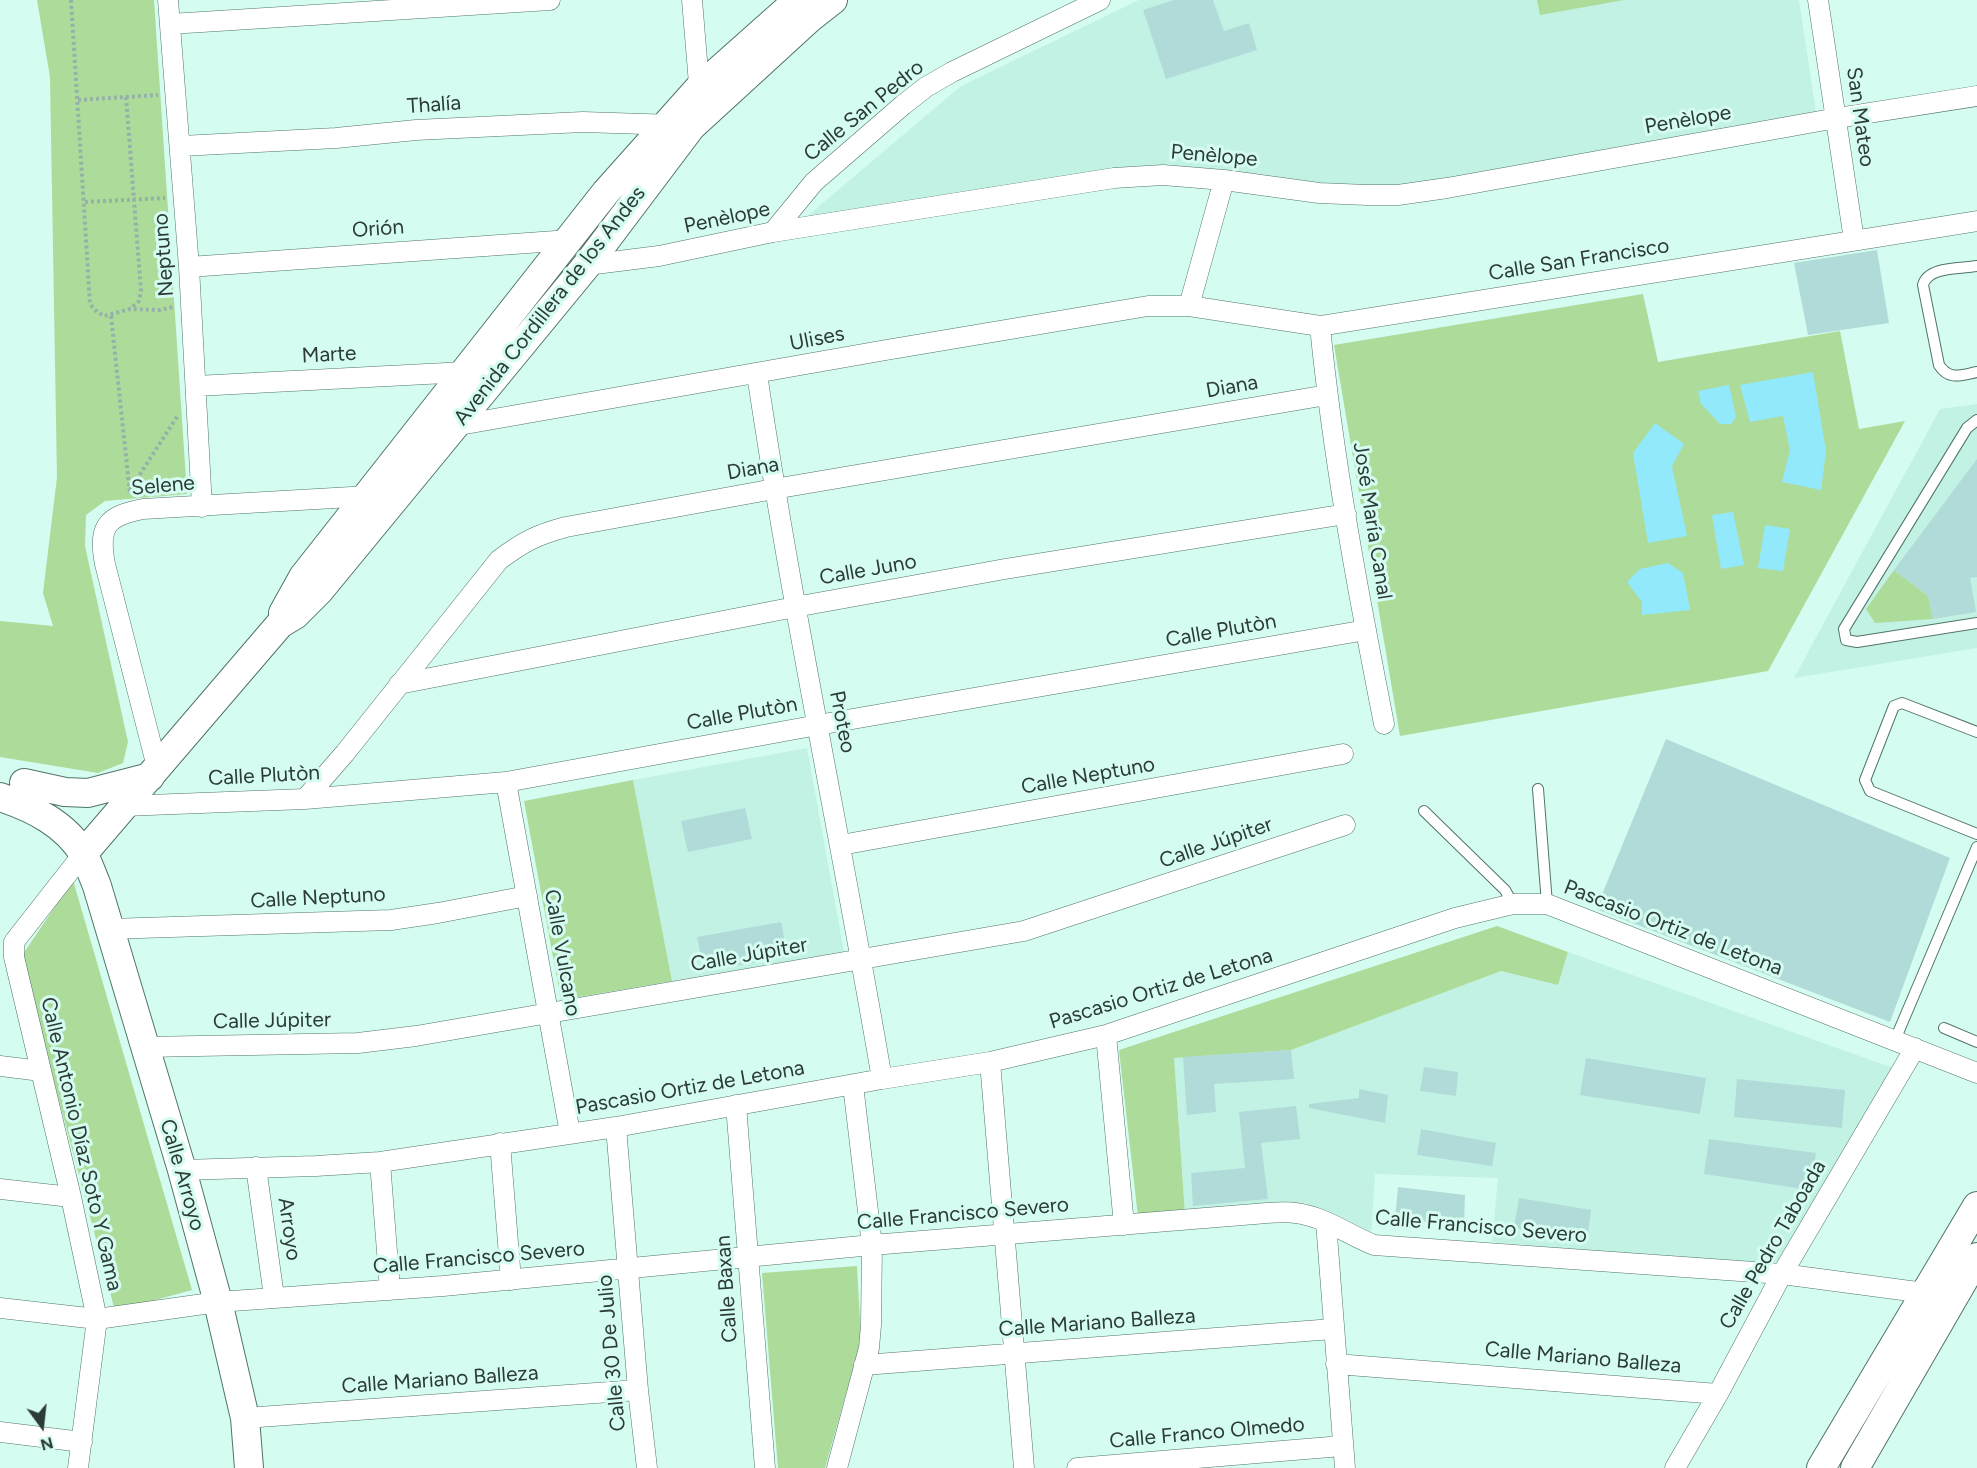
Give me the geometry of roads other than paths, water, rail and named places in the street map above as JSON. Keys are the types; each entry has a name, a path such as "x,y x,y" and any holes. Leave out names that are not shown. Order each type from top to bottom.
{"street":[{"name":"Neptuno","path":"168,0 189,267 202,507"},
{"path":"170,24 550,0"},
{"path":"690,113 692,0"},
{"name":"Avenida Cordillera de los Andes","path":"280,624 286,606 303,578 606,192 690,113 798,0"},
{"name":"Avenida Cordillera de los Andes","path":"85,840 120,810 280,624 295,615 312,598 587,265 690,113 833,0"},
{"name":"Calle San Pedro","path":"773,232 814,182 926,87 1100,0"},
{"name":"San Mateo","path":"1818,0 1854,240"},
{"name":"Penèlope","path":"587,265 659,256 773,232 1114,178 1162,175 1224,180 1319,193 1398,195 1837,118 1977,96"},
{"name":"Thalía","path":"180,146 336,138 416,130 583,122 690,113"},
{"path":"1189,306 1224,180"},
{"name":"Calle San Francisco","path":"1189,306 1320,326 1977,221"},
{"name":"Orión","path":"189,267 570,240"},
{"name":"Ulises","path":"454,426 1148,306 1189,306"},
{"name":"José María Canal","path":"1320,326 1327,395 1346,514 1384,724"},
{"name":"Marte","path":"196,386 465,372"},
{"name":"Proteo","path":"757,374 774,489 841,845 882,1079"},
{"name":"Diana","path":"305,799 499,560 520,544 537,535 566,527 774,489 1327,395"},
{"name":"Selene","path":"153,772 102,550 101,541 106,526 121,514 132,512 369,496"},
{"name":"Calle Juno","path":"399,684 795,607 1005,569 1346,514"},
{"name":"Calle Plutòn","path":"120,810 305,799 506,782 818,725 1366,630"},
{"name":"Calle Neptuno","path":"841,845 1343,754"},
{"path":"8,785 88,793 153,772"},
{"name":"Calle Vulcano","path":"506,782 570,1133"},
{"path":"8,785 36,811 85,840"},
{"path":"8,785 64,811 85,840"},
{"path":"99,891 120,810"},
{"name":"Calle Júpiter","path":"145,1047 358,1043 471,1028 1024,931 1345,825"},
{"name":"Calle Arroyo","path":"85,840 109,929 182,1170 218,1302 245,1418 249,1468"},
{"name":"Calle Antonio Díaz Soto Y Gama","path":"78,1468 97,1319 71,1197 7,940 85,840"},
{"name":"Calle Neptuno","path":"109,929 391,920 527,896"},
{"name":"Pascasio Ortiz de Letona","path":"182,1170 380,1162 616,1127 990,1062 1106,1035 1455,918 1513,904 1547,904 1977,1073"},
{"path":"1106,1035 1124,1225"},
{"name":"Calle Pedro Taboada","path":"1675,1468 1718,1394 1782,1274 1915,1048"},
{"path":"990,1062 1024,1468"},
{"path":"0,1066 41,1071"},
{"path":"837,1468 869,1348 871,1325 872,1245 853,1084"},
{"name":"Calle Baxan","path":"736,1106 765,1468"},
{"name":"Calle 30 De Julio","path":"616,1127 638,1390 647,1468"},
{"path":"500,1143 511,1280"},
{"path":"380,1162 390,1290"},
{"name":"Arroyo","path":"256,1167 274,1297"},
{"path":"0,1189 71,1197"},
{"path":"1821,1468 1977,1206"},
{"name":"Calle Francisco Severo","path":"0,1308 97,1319 218,1302 511,1280 872,1245 1293,1212 1326,1222 1354,1238 1374,1245 1782,1274 1924,1293"},
{"path":"1326,1222 1345,1468"},
{"path":"1856,1468 1977,1257"},
{"name":"Calle Mariano Balleza","path":"864,1365 1334,1329"},
{"name":"Calle Mariano Balleza","path":"1336,1364 1718,1394"},
{"name":"Calle Mariano Balleza","path":"245,1418 638,1390"},
{"path":"0,1432 82,1442"},
{"name":"Calle Franco Olmedo","path":"1077,1468 1342,1446"}],"lane":[{"path":"1977,266 1934,272 1924,280 1923,285 1939,365 1942,370 1954,376 1977,372"},
{"path":"1977,420 1967,428 1844,629 1846,640 1857,642 1977,623"},
{"path":"1977,732 1899,703 1894,706 1865,780 1869,791 1977,834"},
{"path":"1538,789 1547,904"},
{"path":"1424,811 1505,890 1513,904"},
{"path":"1895,1040 1977,847"},
{"path":"1944,1028 1977,1042"}],"water":[{"path":"1813,372 1826,451 1821,490 1782,482 1790,450 1783,416 1750,422 1740,385"},
{"path":"1729,385 1736,417 1731,424 1720,424 1701,404 1698,391"},
{"path":"1655,423 1684,444 1672,466 1687,536 1648,543 1633,453"},
{"path":"1733,512 1744,565 1721,569 1712,515"},
{"path":"1765,525 1790,529 1783,571 1758,568"},
{"path":"1668,563 1683,573 1690,610 1642,615 1642,602 1627,582 1640,569"}]}
